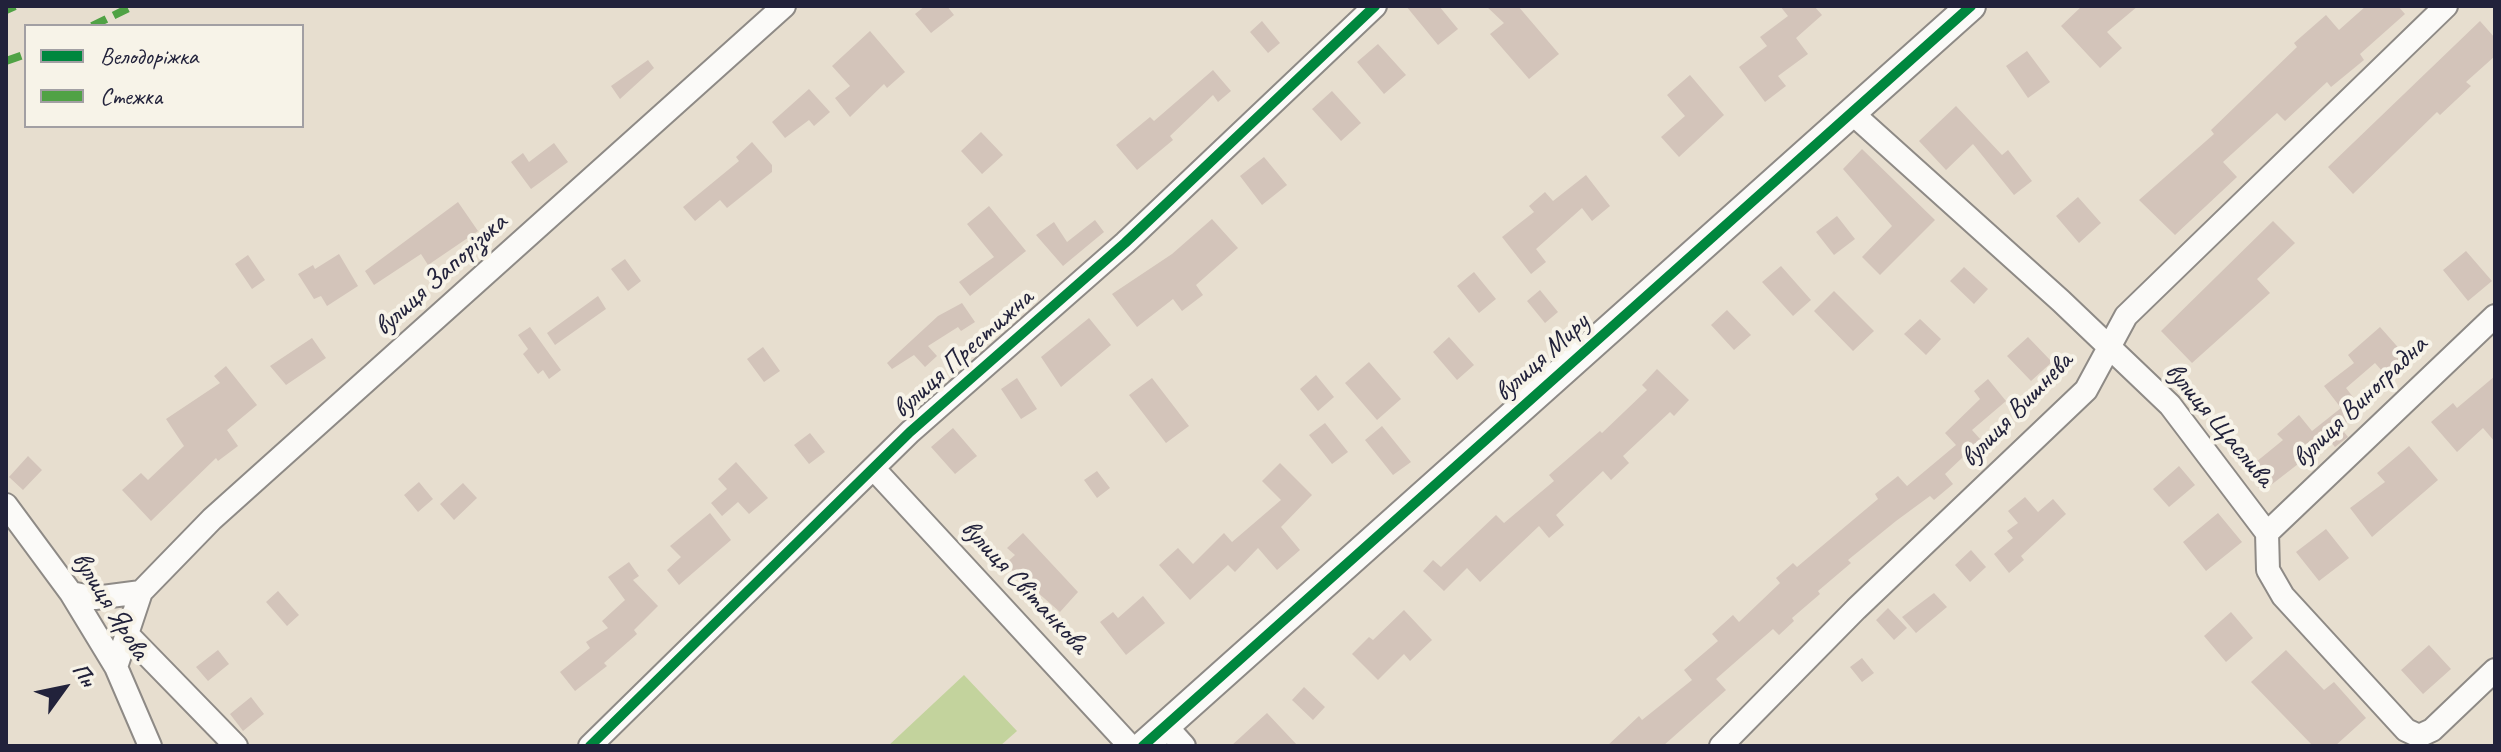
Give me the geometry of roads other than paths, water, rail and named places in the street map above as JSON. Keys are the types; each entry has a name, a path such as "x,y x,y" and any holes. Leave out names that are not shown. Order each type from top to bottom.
{"street":[{"name":"вулиця Запорізька","path":"141,592 212,519 784,6"},
{"name":"вулиця Престижна","path":"590,746 910,432 1125,243 1375,6"},
{"name":"вулиця Миру","path":"1143,746 1175,736 1971,6"},
{"name":"вулиця Вишнева","path":"1721,746 1856,609 2086,390 2126,316 2446,6"},
{"name":"вулиця Щаслива","path":"1852,113 2170,405 2267,533 2268,570 2283,596 2406,730 2419,736 2432,730 2495,670"},
{"name":"вулиця Виноградна","path":"2267,533 2495,316"},
{"name":"вулиця Світанкова","path":"874,469 1130,746"},
{"name":"вулиця Ярова","path":"6,505 71,593 116,667 150,746"},
{"path":"71,593 95,598 141,592 125,632 116,667"},
{"path":"125,632 236,746"}]}
